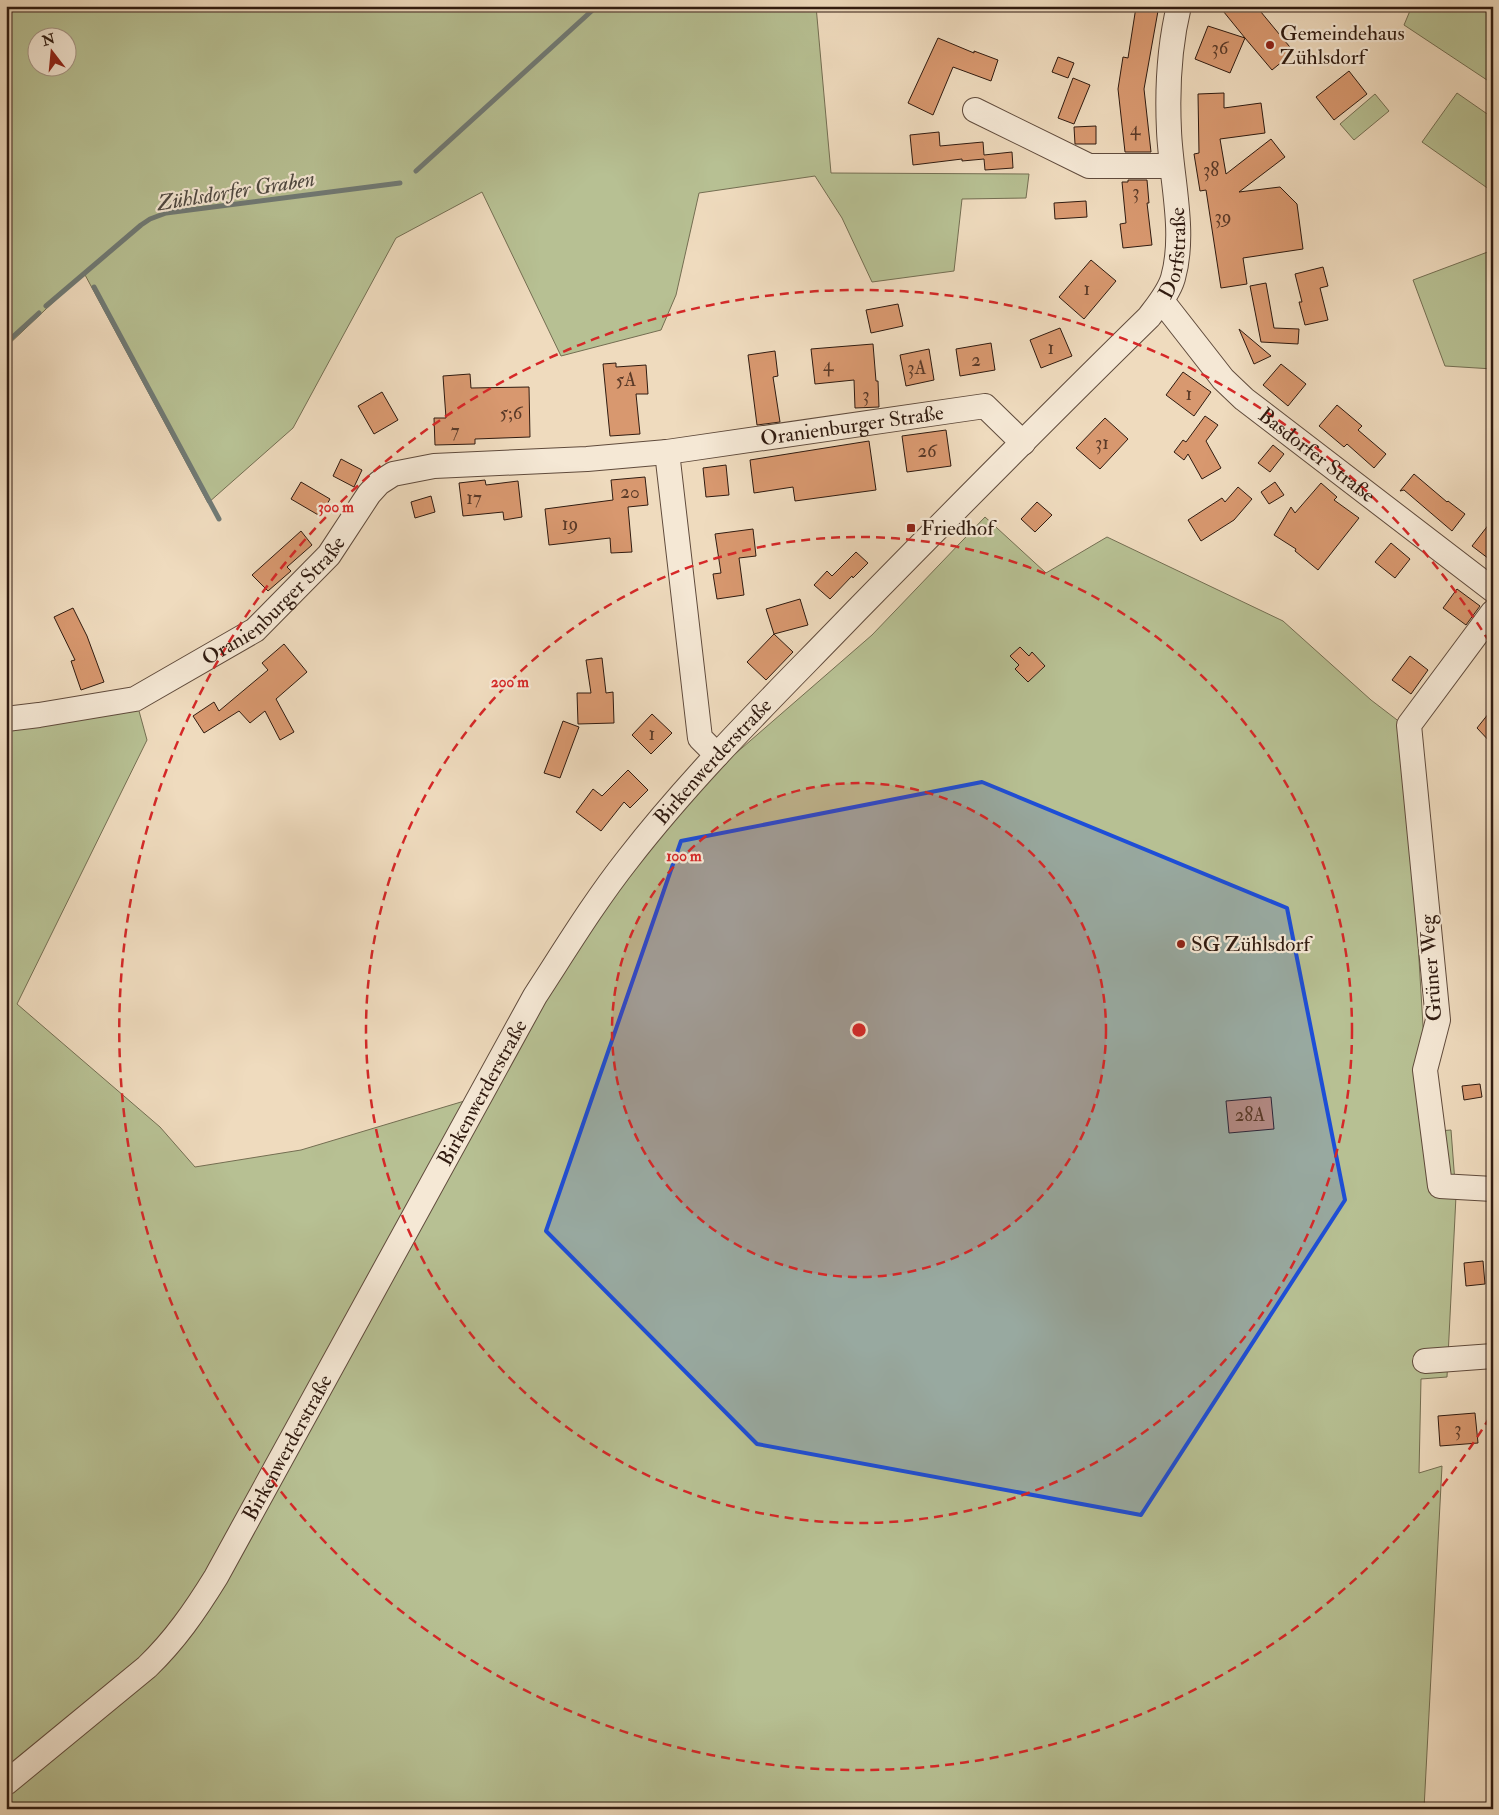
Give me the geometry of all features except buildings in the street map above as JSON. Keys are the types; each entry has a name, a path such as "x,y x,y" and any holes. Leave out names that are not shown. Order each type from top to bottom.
{"street":[{"name":"Dorfstraße","path":"1023,443 1149,316 1162,301 1173,280 1177,258 1178,228 1171,166 1168,93 1170,59 1179,6"},
{"path":"975,110 1089,166 1171,166"},
{"name":"Basdorfer Straße","path":"1162,301 1223,379 1244,399 1493,590"},
{"name":"Oranienburger Straße","path":"6,719 135,699 255,630 329,555 369,494 379,483 393,474 434,466 587,459 667,452 986,406 1023,443"},
{"name":"Birkenwerderstraße","path":"6,1782 146,1667 167,1648 193,1614 216,1577 535,996 579,927 627,860 681,794 717,754 1023,443"},
{"path":"667,452 700,738 717,754"},
{"name":"Grüner Weg","path":"1493,612 1409,725 1438,1020 1425,1070 1440,1186 1493,1189"},
{"path":"1426,1361 1493,1356"}],"highlighted area":[{"path":"982,782 1287,908 1345,1200 1141,1515 757,1444 546,1231 681,841"}],"green space":[{"path":"6,6 816,6 831,173 1029,174 1026,198 962,199 954,271 872,282 842,218 815,176 699,193 676,295 661,330 561,356 482,192 396,238 293,428 208,503 84,273 6,347"},
{"path":"1412,6 1493,6 1493,84 1404,25"},
{"path":"1457,93 1493,118 1493,192 1422,142"},
{"path":"1375,94 1389,111 1354,140 1340,124"},
{"path":"1493,250 1493,369 1445,366 1413,280"},
{"path":"985,517 1046,573 1107,537 1283,621 1371,700 1405,726 1423,1026 1438,1131 1451,1130 1456,1196 1447,1377 1421,1379 1419,1473 1442,1466 1424,1809 6,1809 6,714 151,695 139,711 147,740 17,1004 160,1127 195,1167 301,1150 491,1093 588,927 712,774 872,635"}],"waterway":[{"name":"Zühlsdorfer Graben","path":"416,171 597,6"},
{"name":"Zühlsdorfer Graben","path":"46,306 141,225 150,219 166,213 400,183"},
{"path":"94,287 219,519"},
{"name":"Zühlsdorfer Graben","path":"6,343 39,313"}],"place":[{"name":"Gemeindehaus Zühlsdorf","path":"1270,45"},
{"name":"Friedhof","path":"911,528"},
{"name":"SG Zühlsdorf","path":"1181,944"}]}
